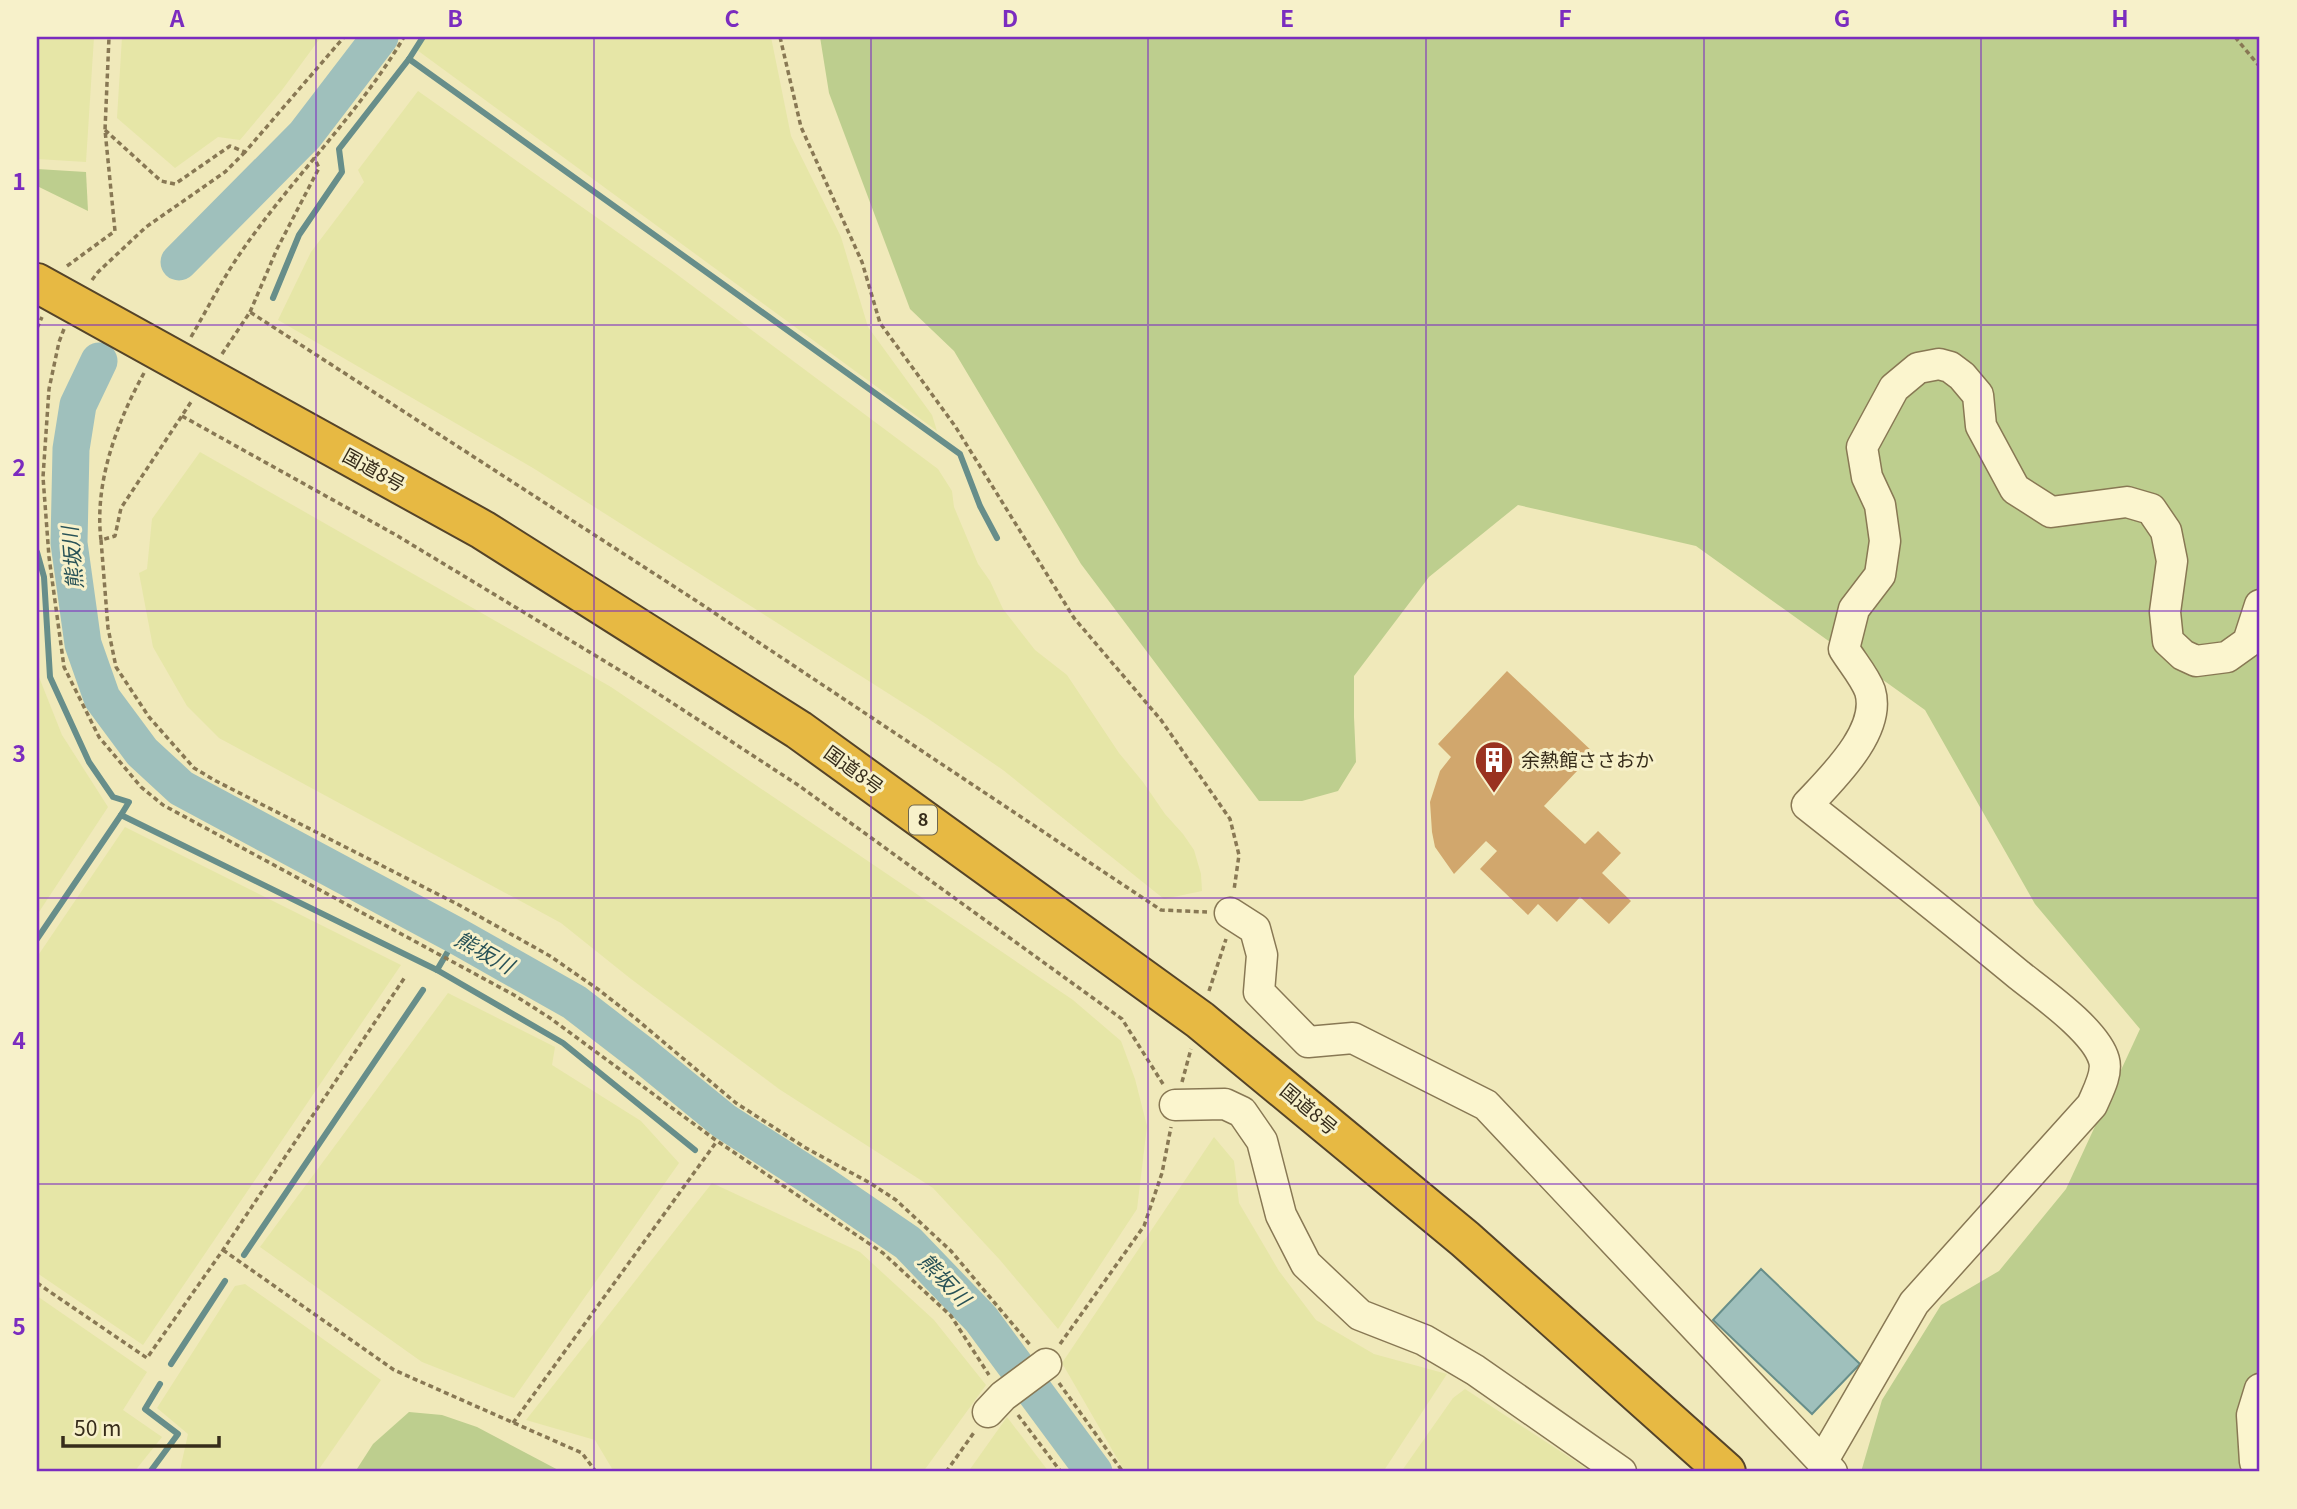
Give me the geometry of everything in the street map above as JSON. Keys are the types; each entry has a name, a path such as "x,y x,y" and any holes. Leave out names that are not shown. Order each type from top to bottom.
{"highway":[{"name":"国道8号","path":"52,275 75,304 483,530 787,723 1200,1020 1465,1239 1726,1472"}],"street":[{"path":"1230,913 1255,929 1262,956 1259,992 1308,1042 1353,1038 1486,1105 1827,1467 1914,1303 2092,1105 2106,1062 2098,1046 2078,1024 1807,805 1854,753 1873,708 1869,689 1844,649 1854,609 1880,575 1885,541 1880,505 1867,477 1862,447 1894,388 1918,368 1939,364 1950,367 1970,383 1978,395 1981,426 2015,489 2023,495 2051,512 2127,502 2151,509 2166,531 2172,561 2165,612 2168,641 2183,655 2196,661 2227,657 2248,642 2260,605"},
{"path":"1175,1105 1225,1104 1242,1112 1262,1140 1281,1215 1306,1264 1360,1315 1424,1340 1475,1370 1621,1472"},
{"path":"995,1404 1046,1364"},
{"path":"2260,1388 2252,1415 2255,1462 2260,1468"}],"path":[{"path":"52,275 115,231 105,130 109,37"},
{"path":"344,37 225,172 146,227 98,272 75,304 59,342 49,389 43,477 49,556 64,667 99,737 141,787 163,805 514,995 550,1018 717,1141 883,1253 951,1316 995,1404 1060,1472"},
{"path":"404,37 355,110 314,157 245,246 167,355 127,403 105,474 99,516 108,628 116,667 149,717 194,768 459,905 550,956 635,1018 736,1103 806,1149 896,1200 950,1251 1046,1364 1123,1472"},
{"path":"780,37 801,127 862,262 880,323 955,426 1074,618 1161,720 1230,819 1239,855 1224,946 1175,1105 1162,1173 1144,1226 1046,1364"},
{"path":"2235,37 2260,67"},
{"path":"105,130 161,181 175,184 230,146 245,152"},
{"path":"221,354 250,313 277,249 319,167 314,157"},
{"path":"250,313 684,593 1161,910 1230,913"},
{"path":"102,540 115,536 121,508 182,416 396,535 654,691 798,785 1122,1019 1175,1105"},
{"path":"37,1283 147,1358 223,1250 405,977"},
{"path":"513,1424 717,1141"},
{"path":"223,1250 394,1370 582,1453 596,1472"},
{"path":"946,1472 995,1404"}],"green space":[{"path":"37,37 94,37 86,162 37,159"},
{"path":"122,37 321,37 282,90 240,140 218,137 175,168 117,118"},
{"path":"423,37 771,37 791,136 841,237 868,327 932,415 937,431 417,50"},
{"path":"820,37 2260,37 2260,1472 1861,1472 1882,1400 1941,1305 1999,1271 2066,1189 2140,1029 2035,904 1925,710 1696,546 1518,505 1429,577 1354,676 1356,762 1338,791 1302,801 1259,801 1081,564 954,351 910,309 829,93"},
{"path":"418,91 671,270 938,469 952,491 954,507 978,564 990,581 1003,609 1035,650 1067,675 1119,753 1183,834 1194,850 1201,874 1202,891 1164,899 1003,770 927,718 533,468 278,320 311,252 364,182 358,170"},
{"path":"37,169 86,172 88,211 37,186"},
{"path":"200,452 611,687 1073,1000 1121,1041 1135,1079 1147,1126 1137,1209 1058,1329 1000,1260 933,1188 779,1089 631,979 561,923 219,738 187,706 153,647 139,573 147,569 152,519"},
{"path":"37,672 62,735 108,807 37,915"},
{"path":"125,827 401,965 143,1345 37,1273 37,957"},
{"path":"448,993 555,1047 552,1065 641,1121 679,1163 514,1398 422,1362 260,1247"},
{"path":"1214,1137 1234,1161 1239,1203 1279,1271 1316,1320 1374,1354 1447,1374 1383,1472 1125,1472 1062,1363"},
{"path":"712,1183 860,1252 934,1320 986,1385 923,1472 614,1472 595,1440 526,1420"},
{"path":"245,1284 381,1380 317,1472 180,1470 188,1434 157,1408 235,1286"},
{"path":"37,1296 147,1372 123,1410 162,1437 134,1472 37,1472"},
{"path":"1465,1389 1592,1472 1401,1472 1453,1398"},
{"path":"409,1412 442,1415 477,1427 562,1472 355,1472 373,1444"},
{"path":"1007,1417 1049,1472 968,1472"}],"water":[{"path":"1761,1269 1860,1364 1812,1414 1713,1320"}],"building":[{"name":"余熱館ささおか","path":"1507,671 1594,753 1544,806 1585,844 1598,831 1621,853 1602,873 1631,901 1609,924 1580,897 1557,922 1538,904 1528,915 1480,869 1497,851 1486,841 1454,874 1435,847 1430,802 1440,771 1451,757 1438,744"}],"waterway":[{"name":"熊坂川","path":"179,262 305,135 380,37"},
{"path":"273,298 299,235 342,172 339,149 423,37"},
{"path":"409,59 960,454 980,506 997,538"},
{"name":"熊坂川","path":"99,361 78,405 71,449 69,543 83,644 102,698 142,752 181,788 574,1002 724,1121 908,1243 981,1319 1094,1472"},
{"path":"37,552 44,577 50,677 89,762 113,797 129,802 121,815"},
{"path":"37,939 121,815 437,970 563,1043 695,1150"},
{"path":"437,970 457,936"},
{"path":"244,1255 423,990"},
{"path":"171,1364 225,1281"},
{"path":"150,1472 178,1434 145,1409 160,1384"}],"place":[{"name":"余熱館ささおか","path":"1494,794"}]}
